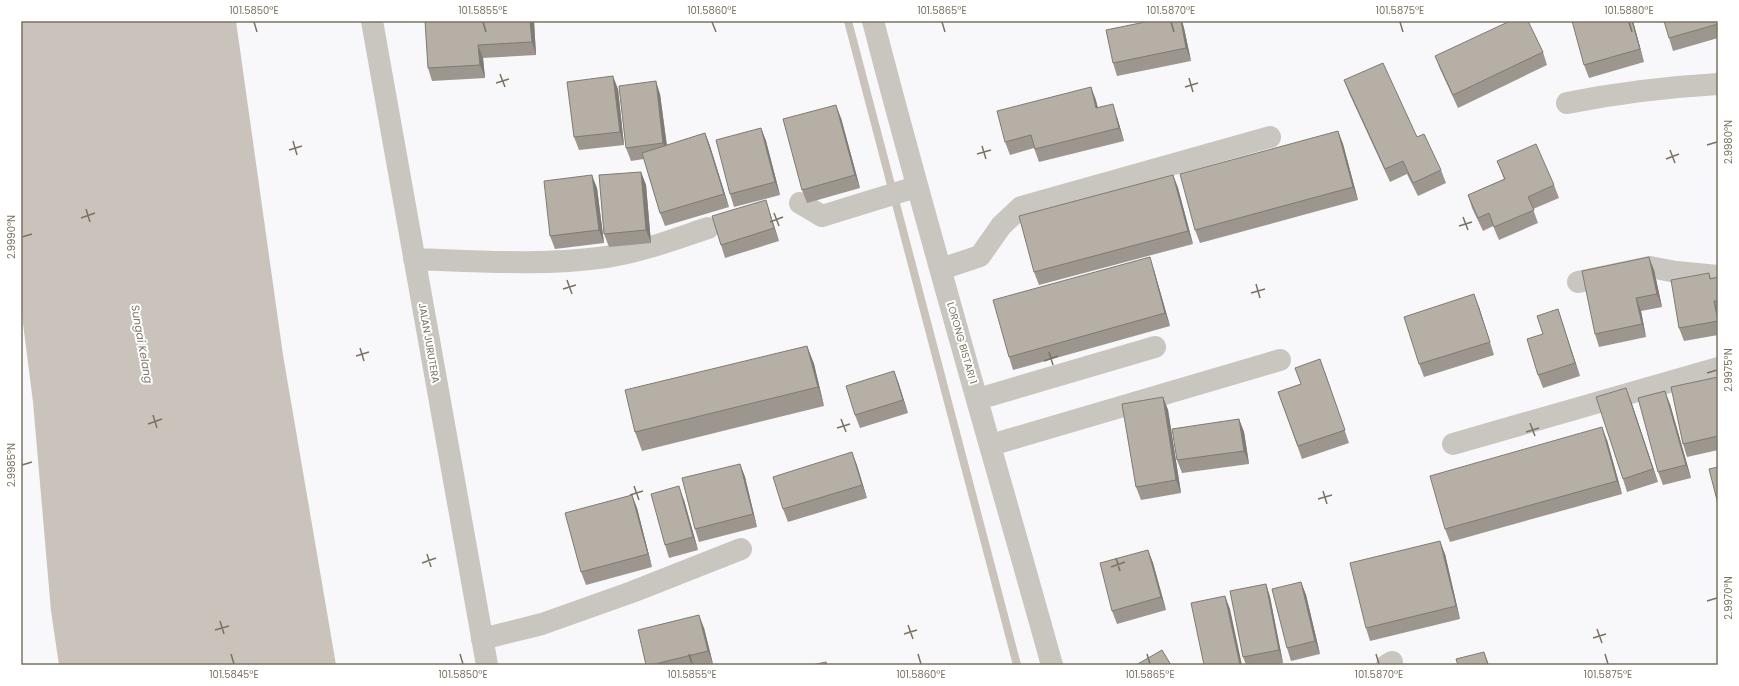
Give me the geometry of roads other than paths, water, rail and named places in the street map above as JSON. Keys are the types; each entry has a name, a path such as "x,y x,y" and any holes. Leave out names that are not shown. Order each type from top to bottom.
{"street":[{"name":"JALAN JURUTERA","path":"372,21 487,665"},
{"name":"LORONG BISTARI 1","path":"873,21 909,189 941,269 1052,665"},
{"path":"1568,104 1611,94 1718,84"},
{"path":"941,269 980,256 1001,226 1021,207 1270,137"},
{"path":"800,203 822,216 909,189"},
{"path":"414,259 487,262 554,261 606,257 660,245 708,228"},
{"path":"1578,282 1650,267 1676,272 1718,276"},
{"path":"978,398 1155,346"},
{"path":"991,445 1280,360"},
{"path":"1453,444 1718,368"},
{"path":"482,639 550,621 632,592 741,549"}],"water":[{"name":"Sungai Kelang","path":"21,21 236,21 283,355 336,665 59,665 51,611 33,402 21,308"}],"waterway":[{"path":"848,21 1017,665"}]}
